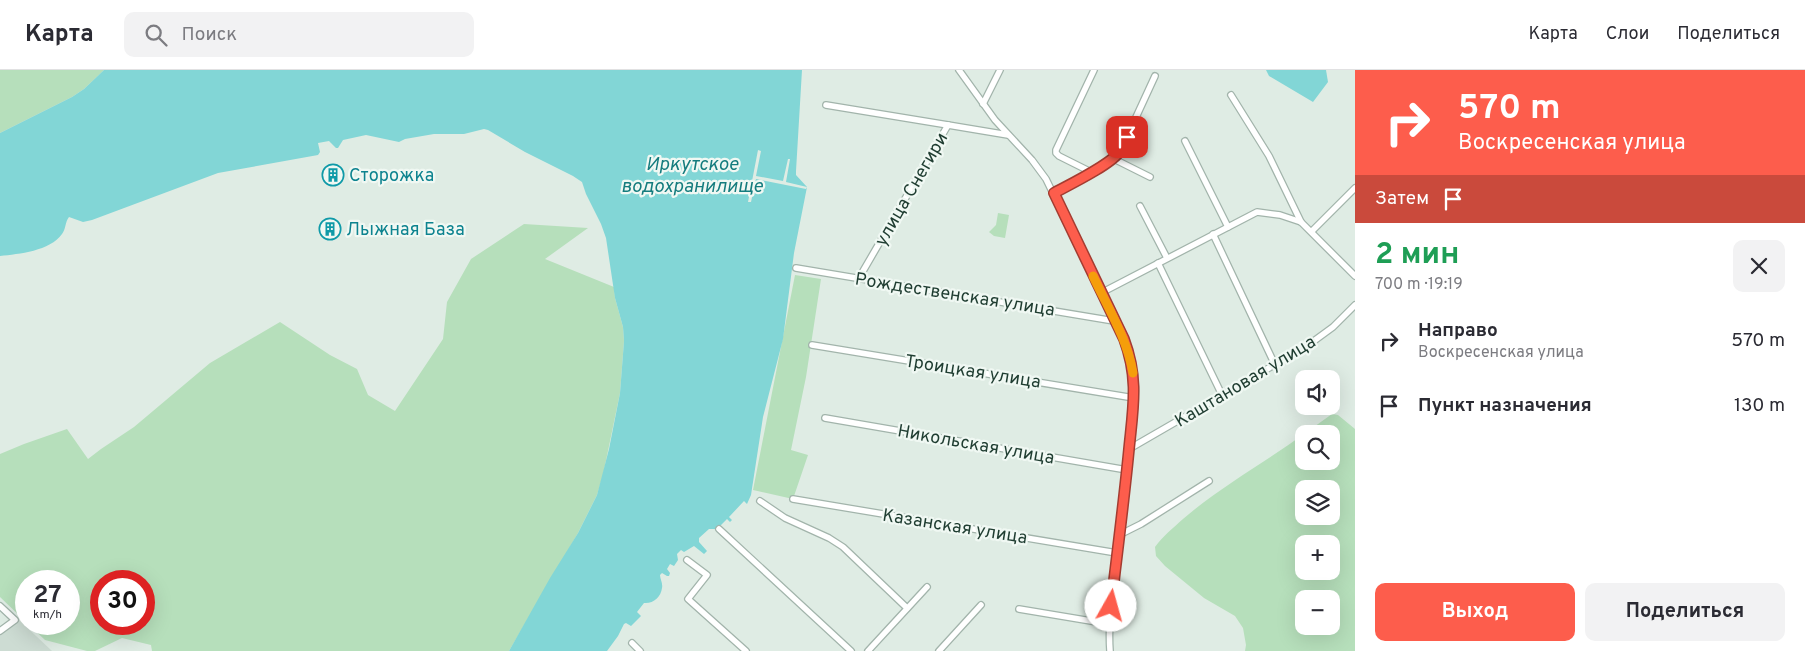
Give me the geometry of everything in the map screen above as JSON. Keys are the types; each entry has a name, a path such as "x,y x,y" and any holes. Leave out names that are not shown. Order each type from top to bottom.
{"street":[{"path":"959,70 995,120 1032,160 1054,193 1124,339 1130,356 1134,379 1134,398 1109,624 1110,651"},
{"path":"983,104 1000,70"},
{"path":"1091,172 1059,156 1056,150 1094,70"},
{"path":"1054,193 1091,172 1120,152 1155,76"},
{"path":"1231,95 1269,156 1301,222"},
{"name":"улица Снегири","path":"826,105 1009,135"},
{"name":"улица Снегири","path":"860,278 948,125"},
{"path":"1185,141 1228,227"},
{"path":"1112,158 1150,177"},
{"path":"1312,231 1355,188"},
{"path":"1140,206 1167,258"},
{"path":"1101,292 1257,212 1280,215 1301,222 1355,276"},
{"path":"1213,234 1276,365"},
{"path":"1158,263 1222,395"},
{"name":"Рождественская улица","path":"796,268 1114,321"},
{"name":"Каштановая улица","path":"1129,449 1307,346 1333,327 1355,305"},
{"name":"Троицкая улица","path":"812,345 1134,398"},
{"name":"Никольская улица","path":"825,418 1127,470"},
{"path":"1119,536 1209,481"},
{"name":"Казанская улица","path":"793,499 1117,553"},
{"path":"760,501 785,518 829,538 843,547 907,608"},
{"path":"719,529 851,651"},
{"path":"688,560 707,575 688,598 746,651"},
{"path":"868,651 927,587"},
{"path":"939,651 980,605"},
{"path":"0,606 15,620 0,632"},
{"path":"1019,609 1109,624"},
{"path":"632,643 640,651"}],"shaded area":[{"path":"15,622 15,635 35,635 52,651 0,651 0,630"}],"green space":[{"path":"0,70 104,70 84,89 72,97 0,133"},
{"path":"998,213 1009,215 1005,238 994,236 989,232 996,225"},
{"path":"524,224 588,228 545,259 614,287 623,327 624,341 620,393 597,495 578,533 509,651 152,651 151,645 122,638 95,651 87,651 45,640 40,635 80,635 80,570 15,570 15,611 0,597 0,454 67,429 88,459 134,427 210,363 280,322 330,355 357,369 368,395 395,411 443,339 447,302 471,259"},
{"path":"795,275 821,279 806,377 791,450 808,455 793,499 753,490"},
{"path":"1331,415 1338,415 1355,429 1355,651 1245,651 1246,645 1243,628 1235,616 1204,598 1165,566 1156,556 1155,547 1165,536 1197,507 1295,441 1295,470 1340,470 1340,425 1317,425"}],"water":[{"name":"Иркутское водохранилище","path":"104,70 802,70 796,175 807,187 794,253 783,339 763,417 751,495 747,504 744,501 729,517 732,520 730,522 727,519 717,529 709,529 699,538 699,542 707,551 704,554 694,546 684,552 681,550 677,554 678,560 674,566 670,564 667,569 670,573 669,576 662,573 660,575 662,586 658,597 653,601 644,603 637,612 641,616 631,626 626,623 624,624 607,651 509,651 578,533 597,495 609,449 620,393 624,341 623,327 615,298 606,238 582,182 484,129 464,134 434,134 405,139 399,142 366,135 343,140 338,148 329,141 318,143 320,152 318,155 218,173 92,220 83,222 69,217 62,234 50,244 34,251 0,256 0,133 72,97 84,89"},
{"path":"1266,70 1326,70 1328,82 1313,102 1269,76"}],"pier":[{"path":"758,150 761,151 756,176 783,181 788,159 790,159 786,182 807,187 806,189 756,179 751,202 748,202"}],"slow traffic":[{"path":"1093,276 1124,339 1133,373"}],"place":[{"name":"Сторожка","path":"333,175"},
{"name":"Лыжная База","path":"330,229"}],"route":[{"path":"1111,606 1127,470 1134,379 1130,356 1124,339 1054,193 1088,175 1120,152 1127,137"}]}
